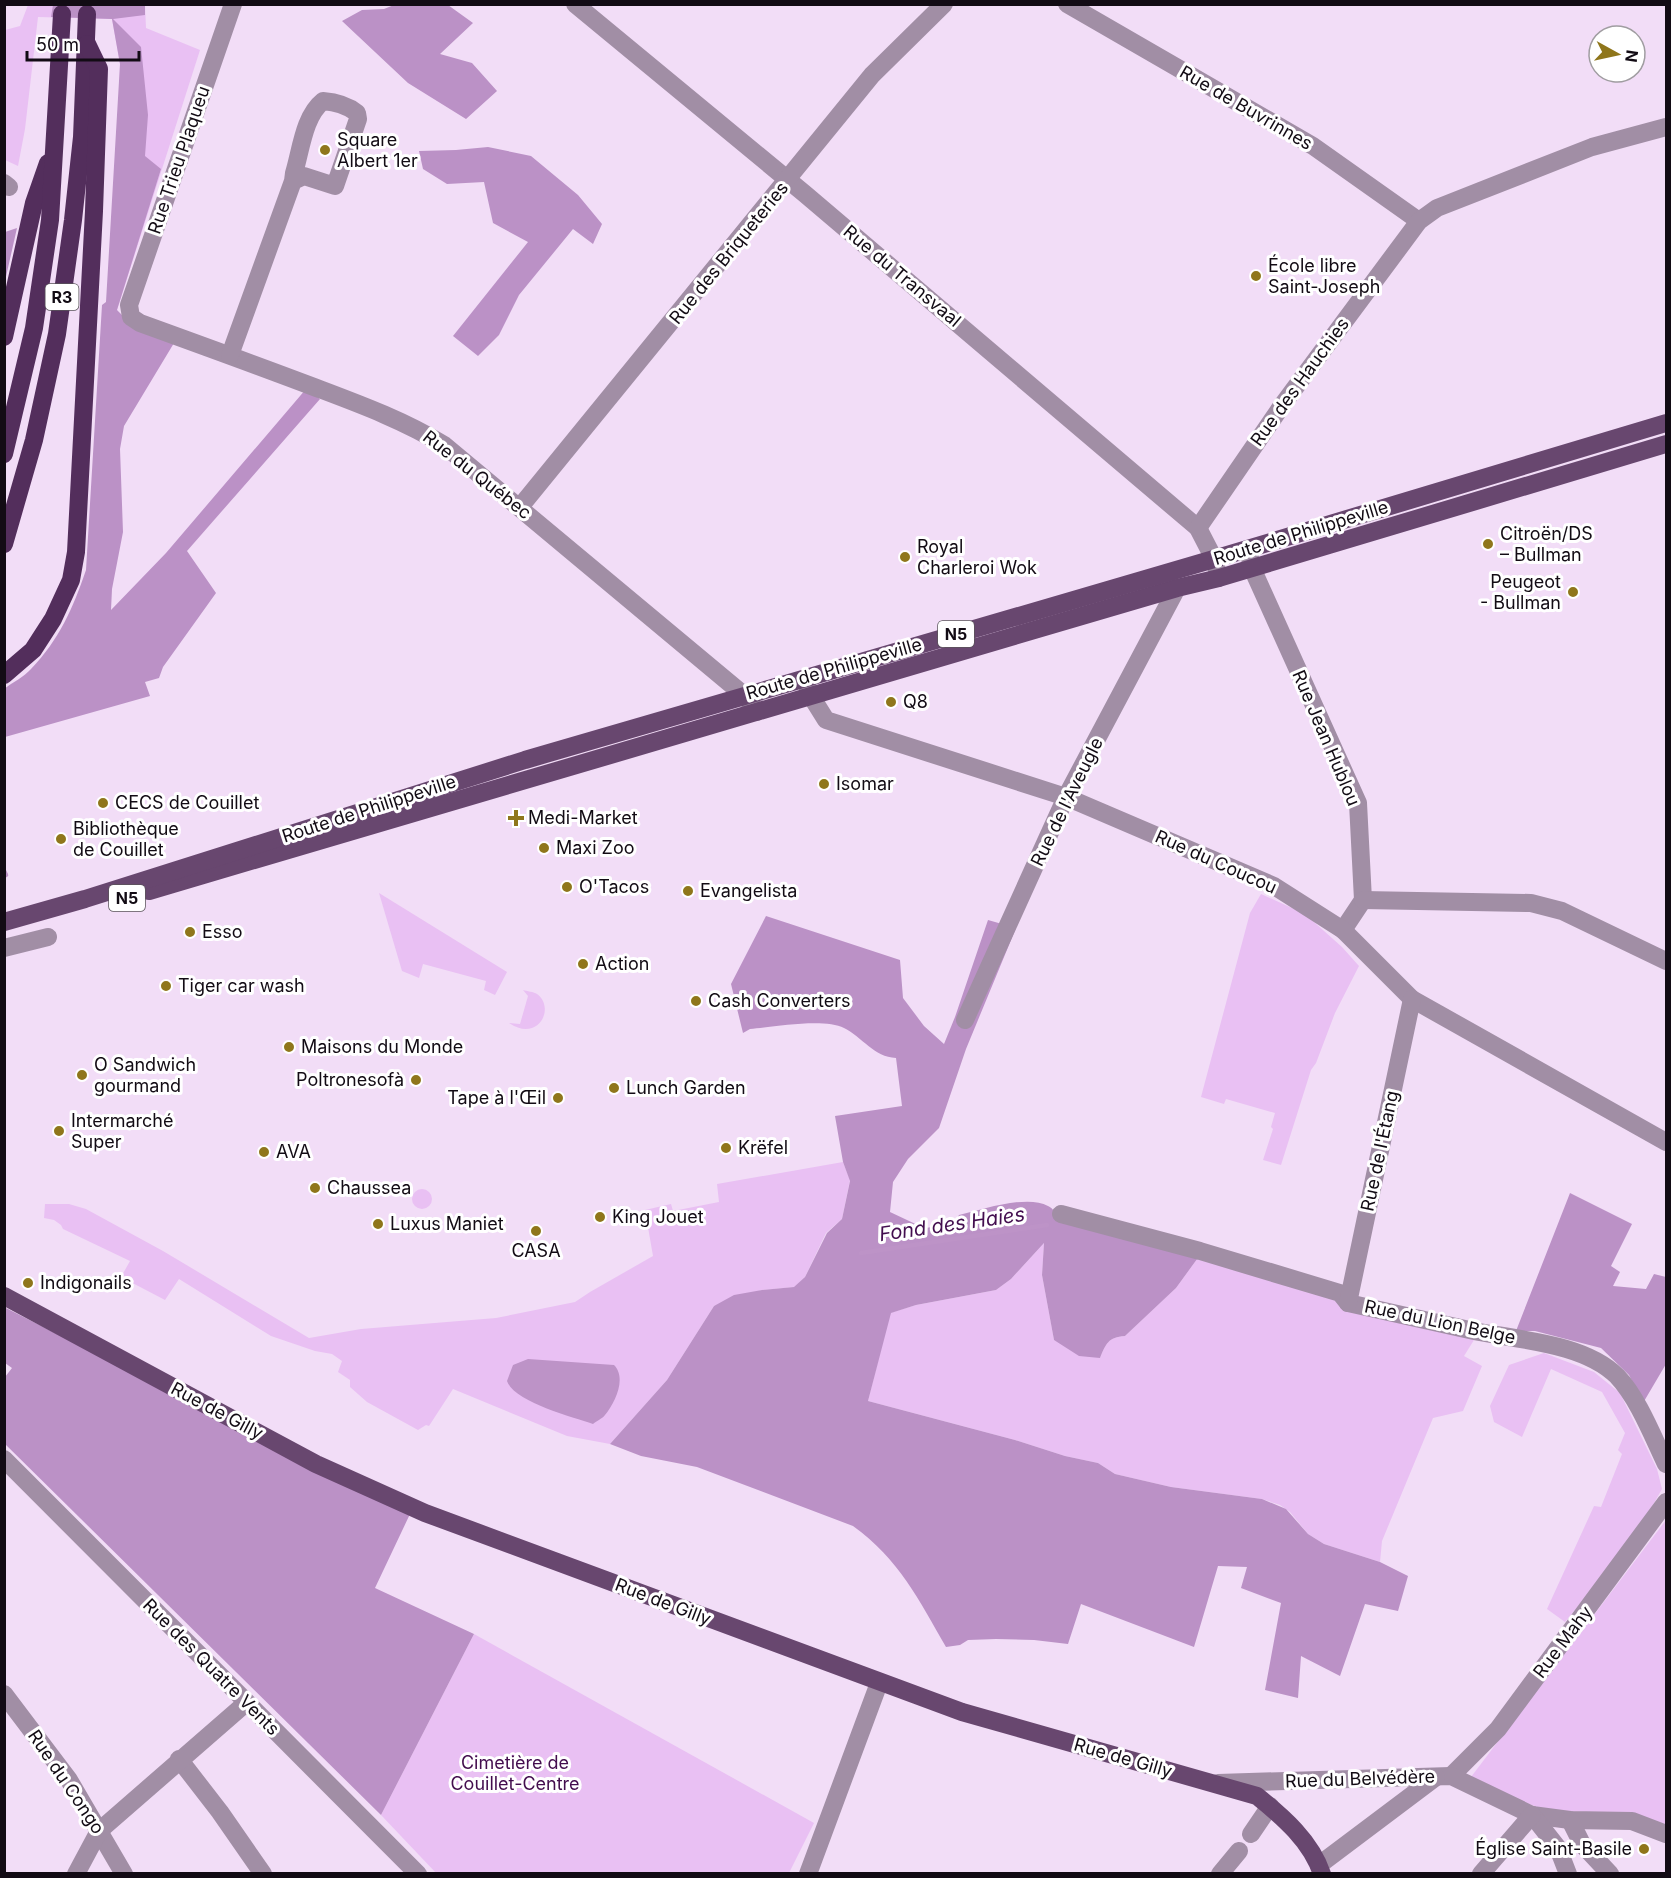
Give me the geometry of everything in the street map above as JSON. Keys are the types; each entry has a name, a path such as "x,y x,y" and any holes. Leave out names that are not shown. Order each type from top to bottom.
{"highway":[{"name":"R3","path":"4,454 34,328 50,220 62,14"},
{"name":"R3","path":"4,544 34,440 57,334 82,137 87,15"},
{"path":"4,675 33,650 53,619 71,580 76,552 99,69 87,44"},
{"path":"4,337 34,203 56,142"}],"main road":[{"name":"Route de Philippeville","path":"4,922 85,899 525,760 1214,560 1666,423"},
{"name":"Route de Philippeville","path":"4,933 1177,588 1219,578 1666,444"},
{"name":"Rue de Gilly","path":"4,1296 316,1464 425,1513 962,1712 1257,1796 1282,1816 1312,1851 1321,1869"}],"street":[{"name":"Rue Trieu Plaqueu","path":"131,316 129,305 233,4"},
{"name":"Rue du Transvaal","path":"575,4 789,180 1198,528 1214,560"},
{"name":"Rue des Briqueteries","path":"520,507 878,69 944,4"},
{"name":"Rue de Buvrinnes","path":"1068,5 1313,146 1419,221"},
{"path":"230,355 293,181 310,118 323,101 348,106 357,113 358,119 334,186 304,176 293,181"},
{"name":"Rue des Hauchies","path":"1198,528 1283,404 1419,221 1437,208 1592,147 1666,127"},
{"name":"Rue du Québec","path":"131,316 140,323 375,410 420,430 444,445 745,696 757,712"},
{"name":"Rue Jean Hublou","path":"1249,549 1252,568 1358,803 1363,900"},
{"path":"1214,560 1219,578"},
{"name":"Rue de l'Aveugle","path":"965,1020 1066,797 1177,588"},
{"name":"Rue du Coucou","path":"805,678 811,696 826,720 1066,797 1274,886 1342,930 1412,999 1666,1142"},
{"path":"1342,930 1363,900 1531,903 1562,911 1666,961"},
{"path":"4,948 48,937"},
{"name":"Rue de l'Étang","path":"1348,1303 1412,999"},
{"name":"Rue du Lion Belge","path":"1061,1214 1200,1251 1340,1293 1348,1303 1576,1352 1599,1362 1617,1376 1634,1399 1666,1464"},
{"name":"Rue des Quatre Vents","path":"4,1459 418,1874"},
{"name":"Rue Mahy","path":"1321,1869 1444,1777 1498,1729 1666,1502"},
{"path":"808,1874 879,1683"},
{"name":"Rue du Congo","path":"4,1694 69,1780 124,1874"},
{"path":"76,1874 99,1831 246,1703"},
{"path":"179,1759 220,1812 263,1874"},
{"name":"Rue du Belvédère","path":"1212,1783 1444,1777 1532,1815 1570,1820 1632,1821 1666,1834"},
{"path":"1251,1834 1270,1806"},
{"path":"1481,1874 1532,1815 1558,1848 1568,1874"},
{"path":"1570,1820 1582,1844 1610,1874"},
{"path":"1221,1874 1239,1851"}],"green space":[{"path":"28,5 145,5 146,28 200,50 117,310 120,64 112,19 38,17 25,129 18,166 5,160 5,30 20,26"},
{"path":"379,893 507,972 495,995 484,990 486,981 423,964 419,978 402,971"},
{"path":"1261,894 1305,914 1342,947 1359,966 1335,1013 1316,1063 1311,1070 1281,1165 1263,1160 1273,1129 1271,1127 1275,1113 1226,1099 1224,1104 1201,1097 1250,913"},
{"path":"523,990 537,994 545,1007 541,1021 528,1029 509,1023 520,1024 528,996"},
{"path":"843,1162 850,1180 842,1219 826,1233 805,1277 795,1287 762,1290 714,1306 667,1380 610,1444 567,1436 453,1389 429,1426 426,1425 418,1430 367,1402 350,1387 350,1380 338,1372 342,1361 332,1354 315,1351 271,1336 179,1279 165,1300 121,1277 130,1261 63,1229 54,1220 44,1218 45,1204 69,1204 86,1209 163,1251 309,1338 361,1329 496,1318 575,1302 653,1256 645,1210 671,1204 673,1211 719,1202 717,1184"},
{"path":"422,1189 429,1192 432,1199 429,1206 422,1209 415,1206 412,1199 415,1192"},
{"path":"1044,1243 1042,1275 1054,1340 1100,1358 1108,1342 1125,1336 1176,1288 1200,1255 1479,1332 1464,1356 1482,1366 1463,1411 1433,1418 1382,1541 1380,1562 1324,1544 1308,1534 1290,1512 1280,1505 1262,1499 1171,1487 1115,1474 1098,1463 1065,1456 1015,1440 868,1401 890,1313 916,1305 996,1290 1011,1279"},
{"path":"1544,1353 1594,1372 1620,1393 1657,1469 1662,1489 1635,1537 1565,1622 1547,1609 1594,1506 1601,1507 1622,1454 1618,1450 1625,1433 1602,1392 1551,1369 1522,1437 1494,1422 1490,1406 1509,1365"},
{"path":"1666,1520 1666,1828 1543,1809 1515,1799 1471,1777"},
{"name":"Cimetière de Couillet-Centre","path":"474,1634 814,1823 789,1873 437,1874 381,1815"}],"shaded area":[{"path":"53,5 145,5 145,15 113,19 141,47 148,115 145,156 161,169 117,310 128,321 174,343 124,426 120,449 123,532 112,589 111,610 166,553 306,389 320,399 187,551 216,593 163,667 159,678 145,682 150,696 5,737 4,689 28,672 50,647 70,610 86,570 102,305 106,302 120,64 112,19 51,17"},
{"path":"394,5 448,5 473,23 440,54 472,63 497,91 466,119 408,83 342,21 362,10 384,9"},
{"path":"488,147 531,156 578,195 602,224 593,244 573,229 519,295 499,335 478,356 453,336 528,242 493,223 484,182 447,184 423,169 419,151"},
{"path":"17,228 5,281 5,232"},
{"path":"766,916 900,960 903,998 924,1026 944,1044 988,920 1016,928 966,1049 939,1128 908,1159 893,1182 890,1212 924,1228 953,1225 959,1215 992,1207 1017,1202 1039,1203 1052,1208 1061,1220 1200,1255 1176,1288 1125,1336 1108,1342 1100,1358 1079,1356 1054,1340 1042,1275 1044,1243 1011,1279 996,1290 916,1305 891,1313 868,1401 1015,1440 1065,1456 1098,1463 1115,1474 1171,1487 1262,1499 1286,1509 1308,1534 1324,1544 1380,1562 1408,1576 1398,1611 1365,1604 1340,1676 1301,1656 1298,1698 1265,1690 1281,1603 1241,1588 1247,1567 1218,1566 1194,1647 1081,1604 1068,1644 996,1639 968,1640 960,1645 946,1647 896,1566 853,1526 697,1467 641,1456 610,1444 667,1380 714,1306 734,1295 794,1287 805,1277 827,1233 842,1219 850,1181 843,1162 835,1116 902,1106 896,1058 881,1054 844,1028 824,1024 798,1024 750,1029 743,1033 731,984"},
{"path":"1570,1193 1632,1224 1611,1266 1620,1272 1613,1286 1646,1289 1654,1274 1666,1277 1666,1364 1643,1403 1629,1375 1601,1348 1535,1331 1516,1331"},
{"path":"4,1307 410,1514 375,1588 474,1634 381,1815 5,1444 5,1377 12,1368 5,1363"},
{"path":"528,1359 614,1365 618,1370 620,1383 616,1397 605,1415 593,1424 545,1408 520,1396 507,1381 513,1365"}],"waterway":[{"name":"Fond des Haies","path":"4,871 6,875"},
{"name":"Fond des Haies","path":"861,1253 1047,1225"}],"place":[{"name":"Square Albert 1er","path":"325,150"},
{"name":"École libre Saint-Joseph","path":"1256,276"},
{"name":"Citroën/DS – Bullman","path":"1488,544"},
{"name":"Royal Charleroi Wok","path":"905,557"},
{"name":"Peugeot - Bullman","path":"1573,592"},
{"name":"Q8","path":"891,702"},
{"name":"Isomar","path":"824,784"},
{"name":"CECS de Couillet","path":"103,803"},
{"name":"Medi-Market","path":"516,818"},
{"name":"Bibliothèque de Couillet","path":"61,839"},
{"name":"Maxi Zoo","path":"544,848"},
{"name":"O'Tacos","path":"567,887"},
{"name":"Evangelista","path":"688,891"},
{"name":"Esso","path":"190,932"},
{"name":"Action","path":"583,964"},
{"name":"Tiger car wash","path":"166,986"},
{"name":"Cash Converters","path":"696,1001"},
{"name":"Maisons du Monde","path":"289,1047"},
{"name":"O Sandwich gourmand","path":"82,1075"},
{"name":"Poltronesofà","path":"416,1080"},
{"name":"Lunch Garden","path":"614,1088"},
{"name":"Tape à l'Œil","path":"558,1098"},
{"name":"Intermarché Super","path":"59,1131"},
{"name":"Krëfel","path":"726,1148"},
{"name":"AVA","path":"264,1152"},
{"name":"Chaussea","path":"315,1188"},
{"name":"King Jouet","path":"600,1217"},
{"name":"Luxus Maniet","path":"378,1224"},
{"name":"CASA","path":"536,1231"},
{"name":"Indigonails","path":"28,1283"},
{"name":"Église Saint-Basile","path":"1644,1849"}]}
